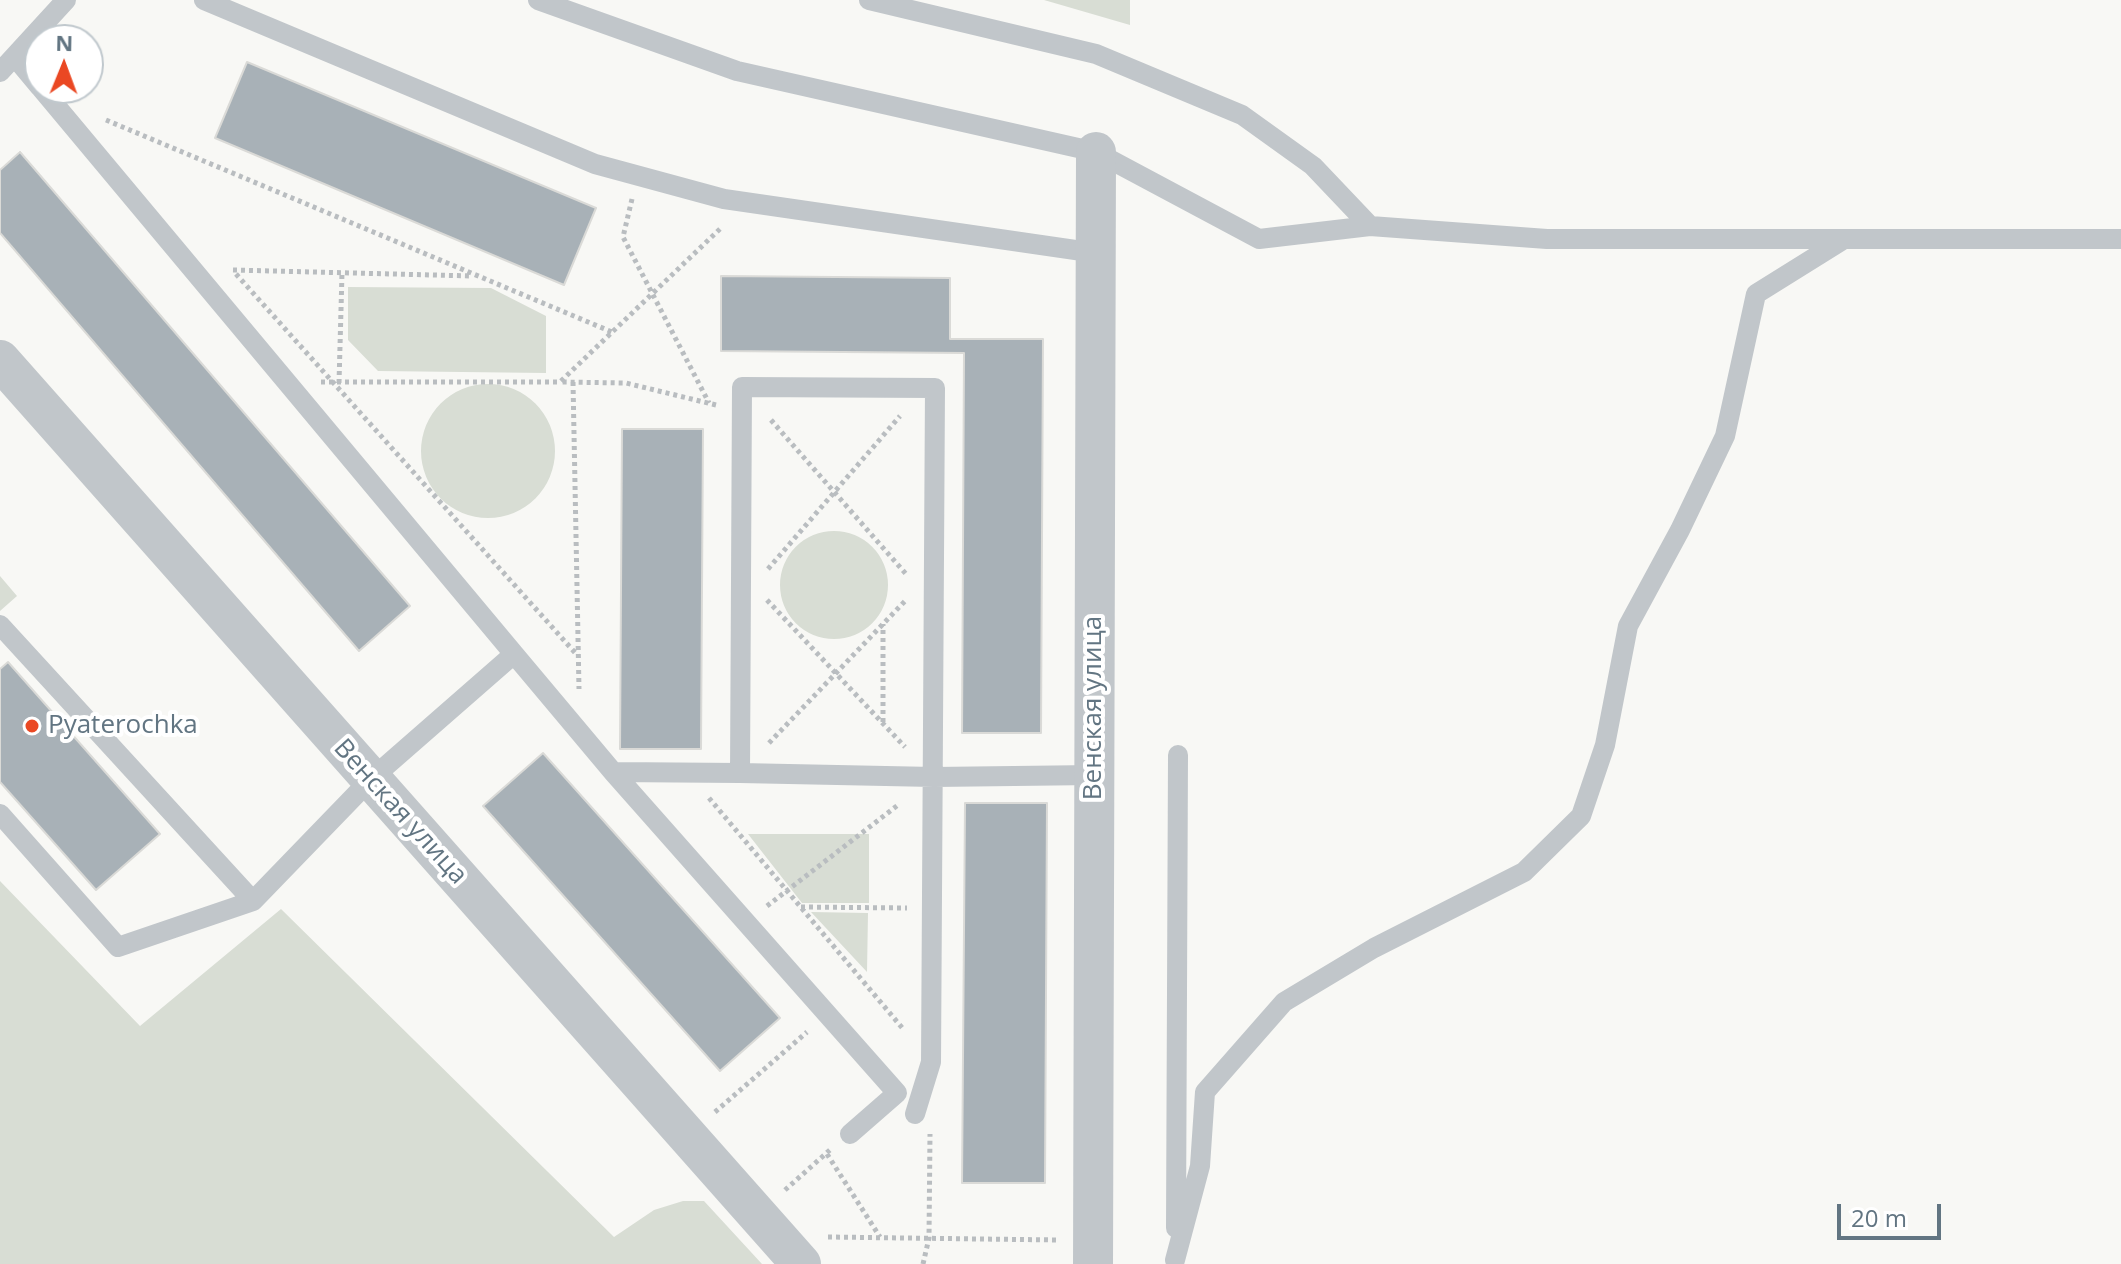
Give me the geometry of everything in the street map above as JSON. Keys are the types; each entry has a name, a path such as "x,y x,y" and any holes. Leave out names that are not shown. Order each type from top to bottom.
{"street":[{"name":"Венская улица","path":"1080,1252 1094,775 1096,152"},
{"name":"Венская улица","path":"0,360 778,1238"}],"lane":[{"path":"0,72 66,0"},
{"path":"204,0 595,164 724,199 1096,253"},
{"path":"538,0 737,71 1096,152 1259,239 1370,226 1547,239 2121,239"},
{"path":"869,0 1096,54 1242,115 1313,166 1370,226"},
{"path":"15,57 24,68"},
{"path":"53,104 613,772 915,1114 931,1062 935,388 742,387 747,579 740,773"},
{"path":"1175,1262 1200,1166 1205,1092 1284,1002 1374,948 1524,872 1581,816 1605,745 1628,626 1680,530 1725,436 1756,294 1841,241"},
{"path":"0,625 253,901"},
{"path":"0,814 118,947 253,901 371,779 514,654"},
{"path":"1175,1262 1178,755"},
{"path":"613,772 934,777 1094,775"},
{"path":"850,1134 897,1093"}],"path":[{"path":"104,126 94,115 612,332"},
{"path":"632,198 623,237 709,403"},
{"path":"560,382 722,227"},
{"path":"223,259 578,656"},
{"path":"233,270 477,276"},
{"path":"336,383 342,273"},
{"path":"282,376 336,383 626,383 742,411"},
{"path":"573,382 580,732"},
{"path":"742,387 918,587"},
{"path":"747,922 934,777 747,579 834,492 923,388"},
{"path":"740,773 934,570"},
{"path":"883,623 883,724"},
{"path":"688,773 931,1062"},
{"path":"800,907 932,909"},
{"path":"708,1118 807,1032"},
{"path":"923,1264 929,1238 930,1121"},
{"path":"778,1238 827,1154 850,1134"},
{"path":"827,1154 880,1238"},
{"path":"778,1238 929,1238 1080,1252"}],"shaded area":[{"path":"1044,0 1130,0 1130,25"},
{"path":"348,287 491,288 546,316 546,373 378,371 348,340"},
{"path":"488,384 514,389 536,403 550,425 555,451 550,477 536,499 514,513 488,518 462,513 440,499 426,477 421,451 426,425 440,403 462,389"},
{"path":"834,531 855,535 872,547 884,564 888,585 884,606 872,623 855,635 834,639 813,635 796,623 784,606 780,585 784,564 796,547 813,535"},
{"path":"0,576 17,596 0,611"},
{"path":"748,834 869,834 869,903 802,903"},
{"path":"0,881 140,1026 281,909 614,1237 654,1210 683,1201 704,1201 762,1264 0,1264"},
{"path":"811,912 868,913 867,972"}],"building":[{"path":"247,62 596,208 564,285 215,138"},
{"path":"20,152 410,606 359,651 0,233 0,170"},
{"path":"721,276 950,278 950,339 1043,339 1041,733 962,733 964,353 721,351"},
{"path":"622,429 703,429 701,749 620,749"},
{"name":"Pyaterochka","path":"8,662 160,834 96,890 0,782 0,669"},
{"path":"543,753 780,1018 720,1071 483,806"},
{"path":"965,803 1047,803 1045,1183 962,1183"}],"place":[{"name":"Pyaterochka","path":"32,726"}]}
